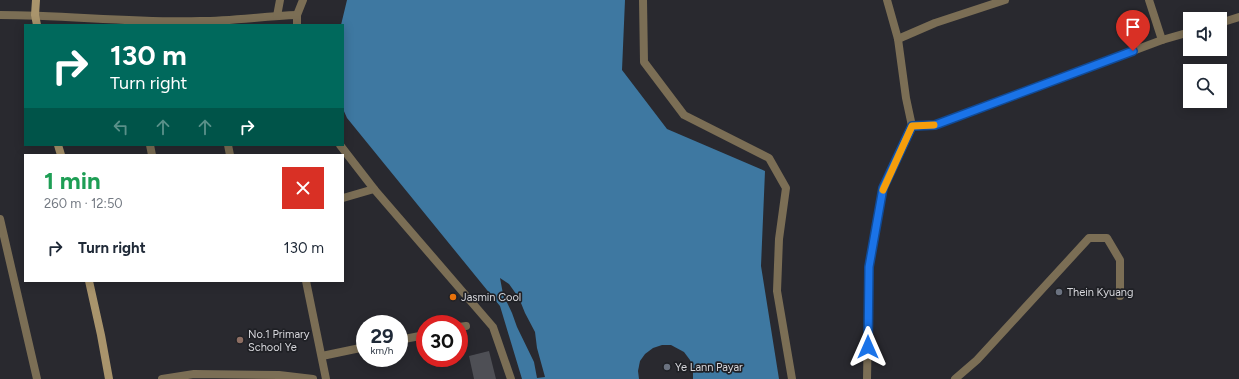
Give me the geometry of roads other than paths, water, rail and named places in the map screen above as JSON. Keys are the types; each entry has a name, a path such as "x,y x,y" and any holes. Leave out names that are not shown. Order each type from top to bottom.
{"street":[{"path":"36,0 35,15 37,24"},
{"path":"277,16 280,0"},
{"path":"297,24 297,15 303,0"},
{"path":"643,0 644,62 684,115 769,158 786,188 779,239 777,291 792,379"},
{"path":"867,379 869,267 883,188 912,126 906,98 898,39 887,0"},
{"path":"898,39 935,23 1005,0"},
{"path":"1149,0 1162,40"},
{"path":"0,14 35,15 126,23 202,23 297,15"},
{"path":"1227,21 1239,17"},
{"path":"912,126 935,125 1162,40 1183,34"},
{"path":"341,146 374,189 493,327 511,379"},
{"path":"344,198 374,189"},
{"path":"0,219 37,379"},
{"path":"955,379 977,360 1089,238 1107,238 1120,260 1120,296"},
{"path":"89,282 109,379"},
{"path":"306,282 326,379"},
{"path":"322,356 356,349"},
{"path":"162,379 194,374 279,375 313,379"}],"water":[{"path":"347,0 625,0 622,70 667,129 765,171 761,266 779,379 522,379 500,306 347,118 344,111 344,24 341,24","holes":["500,278 509,284 519,298 535,332 537,348 545,377 537,378 534,362 503,294"]}],"place":[{"name":"Thein Kyuang","path":"1059,292"},
{"name":"Jasmin Cool","path":"453,297"},
{"name":"No.1 Primary School Ye","path":"240,340"},
{"name":"Ye Lann Payar","path":"667,367"}]}
